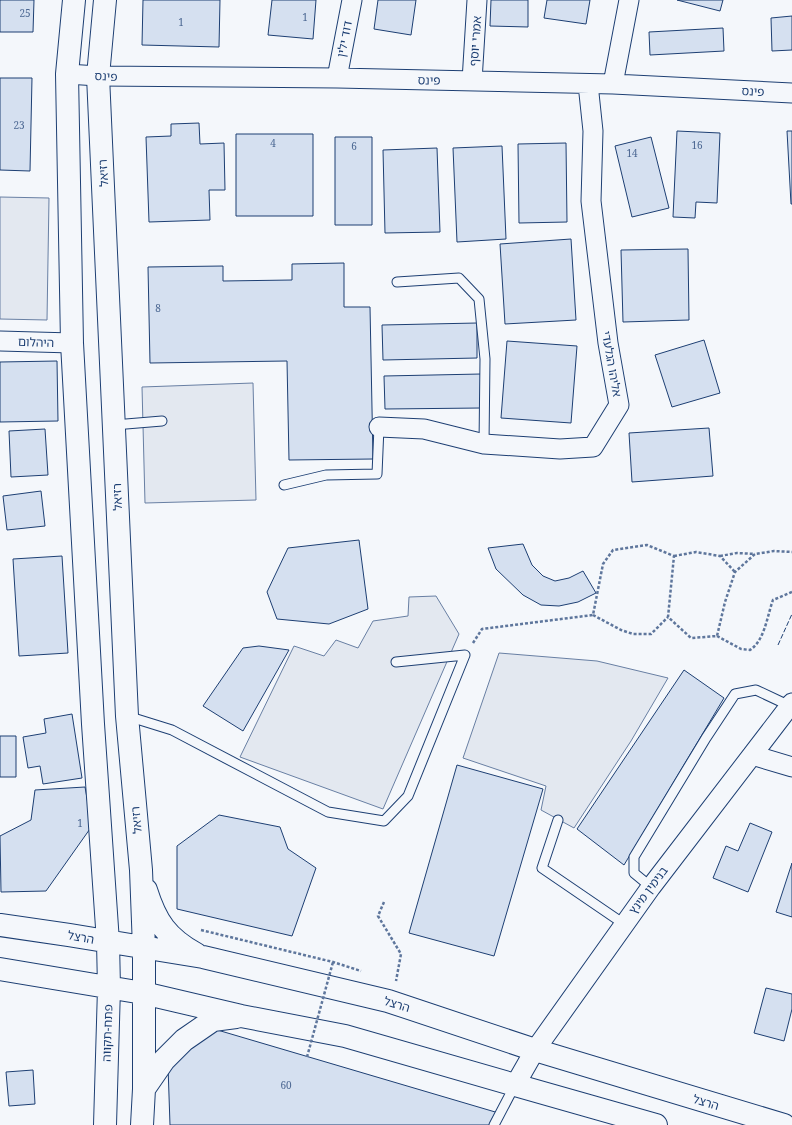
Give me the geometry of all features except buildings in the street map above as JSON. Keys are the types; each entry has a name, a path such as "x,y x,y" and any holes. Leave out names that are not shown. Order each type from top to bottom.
{"main road":[{"path":"74,0 67,74 72,343 108,942"},
{"name":"רזיאל","path":"105,0 98,76 126,716 141,870 144,948 143,993"},
{"path":"141,870 154,912 166,932 177,942 203,957"},
{"path":"69,935 87,930 96,921 101,913 105,897"},
{"name":"הרצל","path":"0,925 203,957 388,1001 535,1050 784,1125"},
{"name":"פתח-תקווה","path":"105,1125 109,988 108,942"},
{"path":"0,969 143,993 242,1016 345,1036 656,1125"},
{"path":"142,1125 144,1089 143,993"},
{"path":"144,1089 164,1060 184,1040 213,1020 242,1016"}],"street":[{"name":"דוד ילין","path":"337,78 352,0"},
{"name":"אמרי יוסף","path":"472,81 477,0"},
{"path":"613,84 629,0"},
{"name":"פינס","path":"67,74 98,76 337,78 613,84 792,93"},
{"name":"אליהו הגלעדי","path":"379,427 424,430 484,444 560,449 593,447 619,405 608,344 591,201 592,131 588,84"},
{"name":"היהלום","path":"0,341 72,343"},
{"name":"בנימין מינץ","path":"515,1085 535,1050 650,887 791,705"},
{"path":"752,755 792,768"}],"lane":[{"path":"398,282 458,278 479,299 485,359 484,444"},
{"path":"114,425 162,421"},
{"path":"284,485 326,475 377,474 379,427"},
{"path":"126,716 172,730 328,812 384,821 408,796 465,655 396,662"},
{"path":"650,887 634,873 634,857 698,751 735,694 756,690 791,705"},
{"path":"558,820 542,868 624,924"},
{"path":"494,1125 515,1085"}],"path":[{"path":"593,614 603,564 614,550 647,545 674,556 696,552 720,556 737,553 755,554 774,551 792,552"},
{"path":"718,636 725,602 735,572 755,554"},
{"path":"465,655 482,629 593,614 621,630 633,634 651,634 668,617 674,556"},
{"path":"720,556 735,572"},
{"path":"668,617 691,638 718,636 741,649 750,650 756,646 766,626 768,615 774,600 792,592"},
{"path":"384,902 378,916 401,954 396,981 389,979"},
{"path":"177,942 189,927 333,962 368,973"},
{"path":"307,1057 333,962"}],"shaded area":[{"path":"0,197 49,198 47,320 0,319"},
{"path":"253,383 256,500 145,503 142,387"},
{"path":"436,596 459,634 383,809 240,757 294,646 324,656 336,640 358,648 373,621 408,616 409,597"},
{"path":"499,653 597,661 668,678 631,741 574,828 541,810 546,786 463,758"}],"fence":[{"path":"778,645 792,614"}]}
